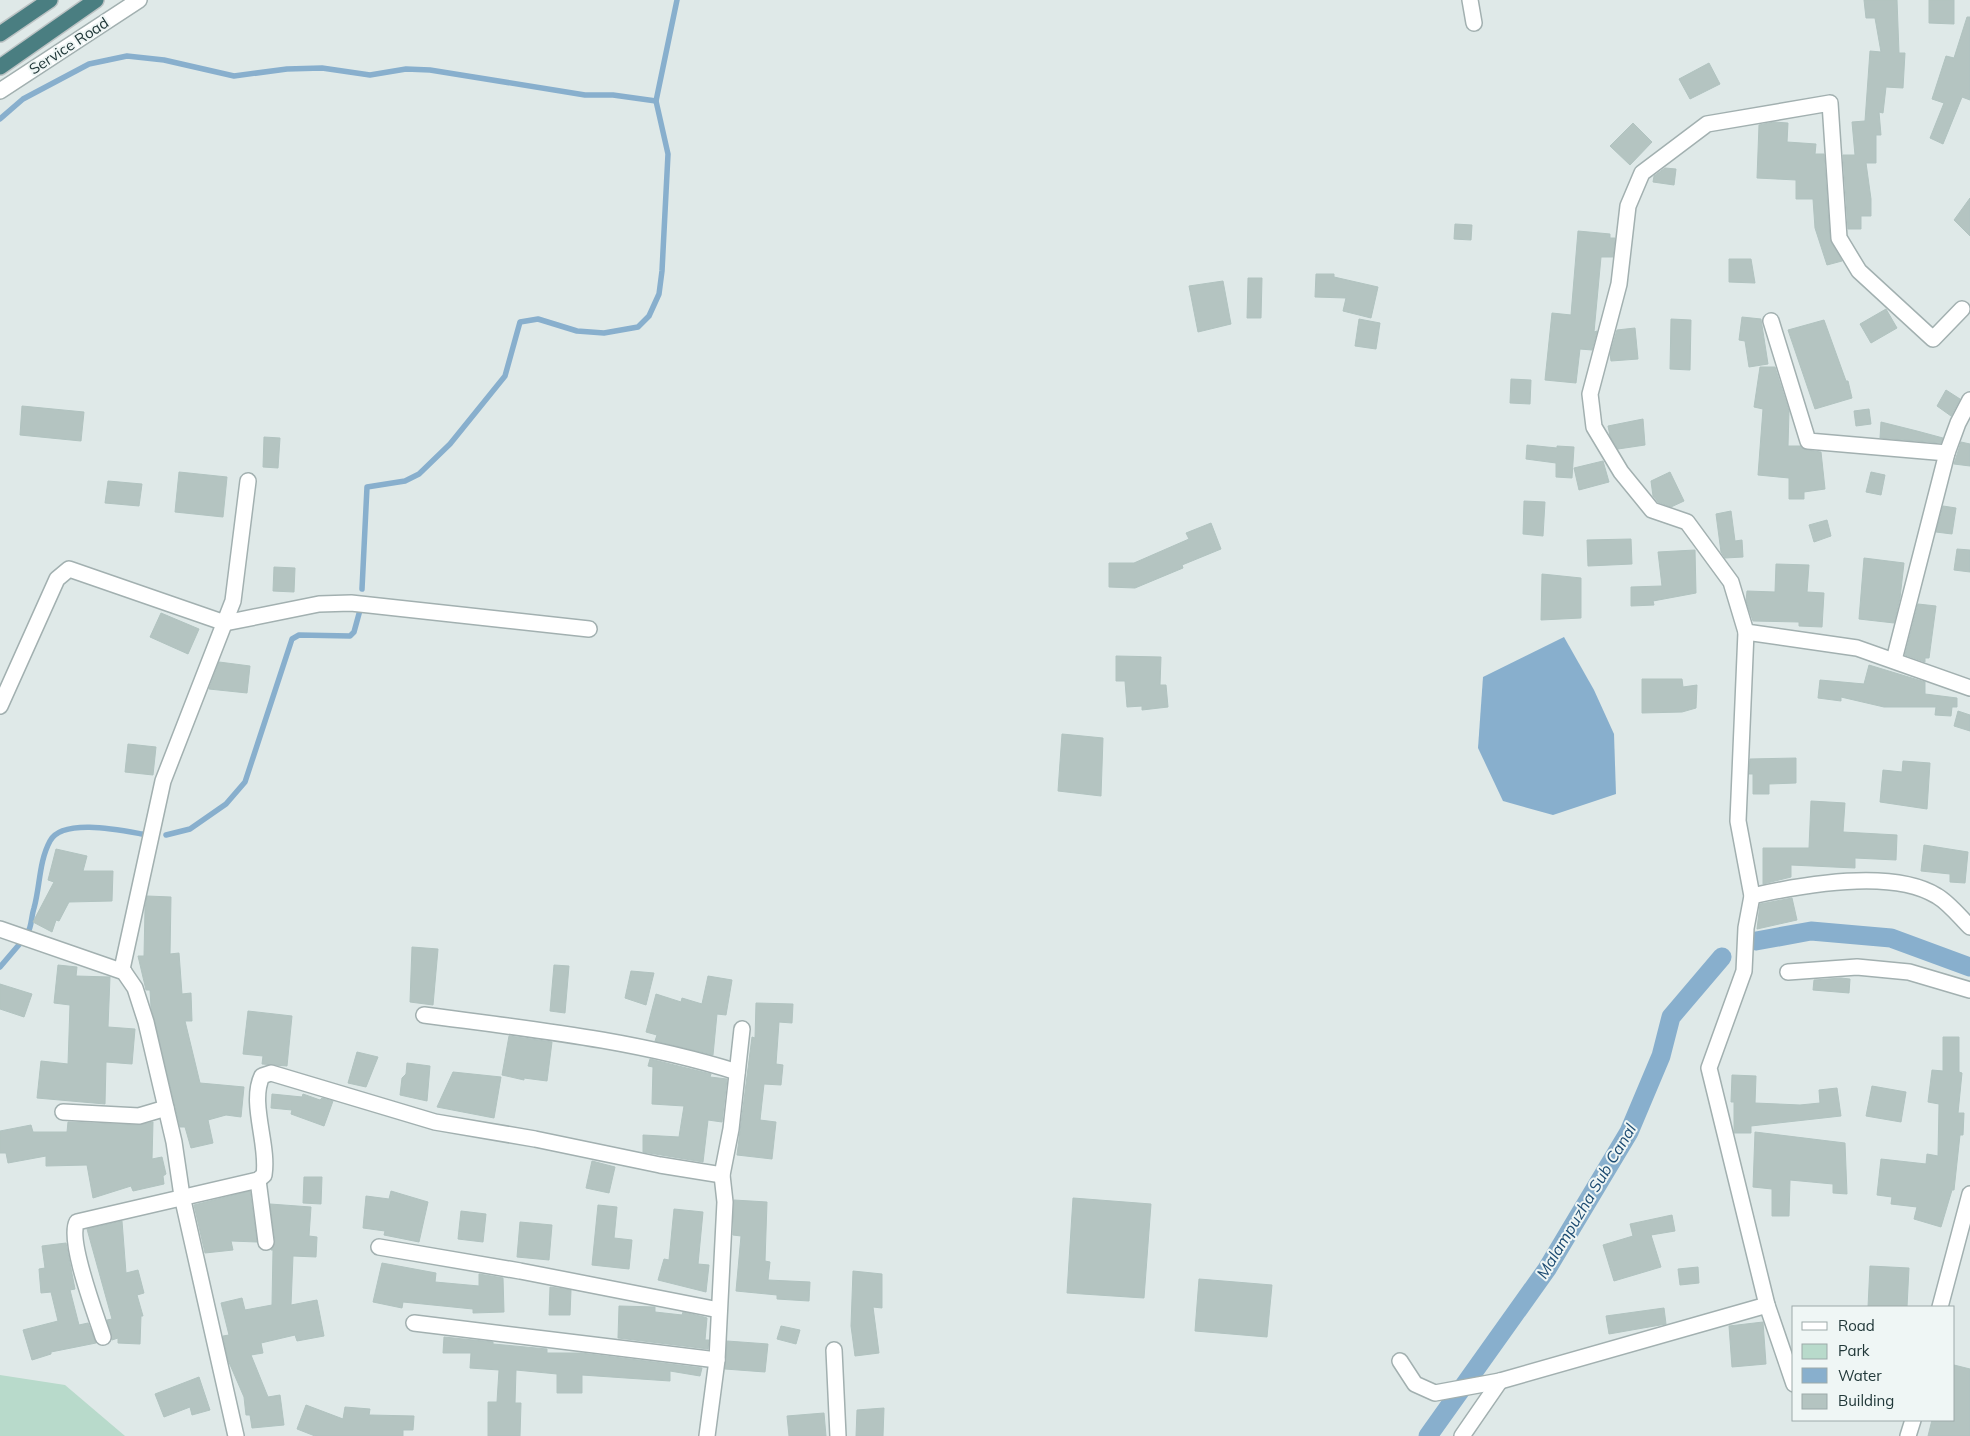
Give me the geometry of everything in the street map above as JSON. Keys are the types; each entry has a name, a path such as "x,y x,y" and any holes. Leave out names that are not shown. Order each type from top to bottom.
{"highway":[{"path":"0,34 50,0"},
{"path":"0,67 96,0"}],"street":[{"name":"Service Road","path":"0,91 139,0"},
{"path":"1470,0 1474,23"},
{"path":"1792,1378 1767,1305 1709,1068 1744,971 1746,928 1752,896 1738,821 1746,632 1731,582 1687,522 1652,510 1621,472 1594,427 1590,394 1618,284 1628,206 1642,173 1707,124 1830,103 1839,238 1859,271 1933,339 1967,309"},
{"path":"1771,321 1808,441 1946,453"},
{"path":"1894,660 1946,453 1970,400"},
{"path":"236,1436 182,1196 174,1142 166,1108 138,996 122,969 163,781 233,601 248,482"},
{"path":"0,706 57,579 69,569 225,623 319,604 351,603 589,629"},
{"path":"1746,632 1857,648 1970,688"},
{"path":"1752,896 1820,882 1862,881 1907,885 1936,896 1970,927"},
{"path":"0,929 124,972"},
{"path":"1788,972 1857,967 1909,972 1970,990"},
{"path":"424,1015 575,1035 642,1047 689,1057 738,1072"},
{"path":"707,1436 717,1360 725,1202 722,1175 731,1129 742,1028"},
{"path":"103,1338 76,1252 74,1228 77,1222 182,1196 258,1180 264,1175 265,1166 259,1114 260,1081 262,1076 271,1073 435,1122 722,1175"},
{"path":"63,1112 139,1116 166,1108"},
{"path":"258,1180 266,1242"},
{"path":"1940,1306 1970,1194"},
{"path":"379,1247 520,1271 719,1310"},
{"path":"1400,1361 1415,1384 1436,1393 1500,1381 1767,1305"},
{"path":"414,1323 717,1360"},
{"path":"834,1350 838,1436"},
{"path":"1462,1436 1500,1381"},
{"path":"1908,1436 1913,1421"}],"green space":[{"path":"0,1375 65,1385 125,1436 0,1436"}],"water":[{"path":"1564,637 1594,690 1614,734 1616,794 1553,815 1503,801 1478,748 1483,677"}],"building":[{"path":"1864,0 1897,0 1899,53 1905,53 1903,88 1886,87 1883,113 1879,112 1881,135 1876,135 1876,163 1866,163 1871,199 1871,216 1861,216 1861,229 1848,229 1843,155 1855,155 1852,122 1865,121 1870,51 1881,52 1875,18 1866,18"},
{"path":"1929,0 1954,0 1954,24 1929,23"},
{"path":"1967,17 1970,17 1970,100 1962,97 1943,144 1930,138 1944,103 1932,99 1946,56 1954,58"},
{"path":"1709,63 1720,84 1690,99 1679,79"},
{"path":"1774,122 1788,123 1787,142 1816,144 1815,154 1824,154 1830,239 1842,261 1827,265 1815,228 1813,199 1796,199 1796,180 1757,178 1759,125"},
{"path":"1633,123 1652,142 1630,165 1610,146"},
{"path":"1665,168 1676,169 1674,185 1653,182 1654,176"},
{"path":"1970,198 1970,236 1954,220"},
{"path":"1455,224 1472,225 1471,240 1454,239"},
{"path":"1578,231 1610,234 1610,238 1615,238 1613,257 1601,257 1594,332 1597,331 1592,350 1580,349 1576,383 1545,380 1552,313 1571,315"},
{"path":"1729,259 1751,259 1755,283 1729,282"},
{"path":"1316,274 1334,274 1334,277 1378,287 1371,318 1343,311 1346,298 1315,297"},
{"path":"1248,278 1262,278 1261,318 1247,318"},
{"path":"1223,281 1231,324 1198,332 1189,286"},
{"path":"1886,309 1897,328 1871,343 1860,324"},
{"path":"1742,317 1761,319 1768,364 1749,367 1745,341 1739,340"},
{"path":"1359,319 1380,323 1376,349 1355,346"},
{"path":"1671,319 1691,320 1690,370 1670,369"},
{"path":"1824,320 1846,381 1848,381 1852,398 1815,409 1788,330"},
{"path":"1635,328 1638,359 1611,361 1610,354 1617,330"},
{"path":"1760,367 1775,367 1789,411 1788,446 1801,446 1807,450 1821,452 1825,489 1804,492 1804,499 1789,499 1789,478 1758,475 1763,409 1754,407"},
{"path":"1511,379 1531,380 1530,404 1510,403"},
{"path":"1946,390 1960,399 1951,416 1937,406"},
{"path":"22,406 84,412 81,441 20,435"},
{"path":"1869,409 1871,424 1856,426 1854,411"},
{"path":"1643,419 1645,445 1618,449 1610,436 1608,426"},
{"path":"1881,422 1943,438 1941,443 1880,438"},
{"path":"264,437 280,438 278,468 263,467"},
{"path":"1961,442 1970,444 1970,466 1954,464"},
{"path":"1527,445 1557,448 1557,446 1574,447 1572,478 1556,477 1556,463 1526,459"},
{"path":"1603,461 1609,482 1579,490 1574,468"},
{"path":"179,472 227,477 223,517 175,512"},
{"path":"1670,472 1684,501 1671,507 1658,502 1653,496 1651,481"},
{"path":"1871,472 1885,475 1881,495 1866,492"},
{"path":"108,481 142,484 139,506 105,503"},
{"path":"1524,501 1545,502 1543,536 1523,534"},
{"path":"1943,506 1956,508 1952,534 1936,532"},
{"path":"1731,511 1735,541 1742,540 1743,557 1725,558 1721,552 1716,514"},
{"path":"1827,520 1831,536 1814,542 1809,525"},
{"path":"1211,523 1221,549 1182,565 1183,568 1135,588 1109,587 1109,563 1134,563 1189,539 1186,533"},
{"path":"1631,539 1632,564 1588,566 1587,540"},
{"path":"1957,549 1970,550 1970,572 1954,570"},
{"path":"1695,550 1696,593 1653,601 1654,605 1631,606 1631,587 1662,586 1658,552"},
{"path":"1864,558 1904,563 1900,598 1894,623 1859,619"},
{"path":"1776,564 1809,565 1807,592 1824,593 1822,627 1799,626 1799,622 1753,621 1746,601 1747,591 1775,592"},
{"path":"274,567 295,568 294,592 273,591"},
{"path":"1542,574 1581,578 1581,618 1541,620"},
{"path":"1918,604 1936,606 1929,658 1925,658 1925,662 1905,655"},
{"path":"161,613 199,629 188,654 150,637"},
{"path":"1116,656 1161,657 1160,685 1166,685 1168,707 1142,710 1142,706 1127,707 1125,681 1116,681"},
{"path":"219,662 250,666 247,693 209,689"},
{"path":"1869,665 1925,682 1925,694 1957,698 1957,707 1952,707 1951,716 1935,715 1936,707 1884,707 1841,697 1841,701 1818,698 1820,680 1864,684"},
{"path":"1642,679 1682,679 1683,687 1697,685 1696,708 1682,712 1642,713"},
{"path":"1958,711 1970,715 1970,731 1954,726"},
{"path":"1062,734 1103,738 1101,796 1058,791"},
{"path":"128,744 156,747 153,775 125,772"},
{"path":"1796,758 1796,783 1769,784 1769,794 1753,794 1753,774 1749,774 1750,759"},
{"path":"1903,761 1930,763 1927,809 1880,802 1883,770 1902,772"},
{"path":"1811,801 1845,803 1843,832 1897,835 1896,860 1855,858 1855,868 1791,865 1791,877 1763,884 1763,848 1809,848"},
{"path":"1924,845 1968,852 1965,883 1950,882 1950,874 1921,871"},
{"path":"56,849 87,856 83,871 113,871 112,901 69,902 59,921 56,920 52,932 33,922 54,882 48,880"},
{"path":"147,896 171,897 170,954 179,953 182,994 191,993 192,1021 185,1021 200,1083 244,1087 241,1117 226,1115 208,1120 213,1143 191,1148 185,1127 180,1127 151,1007 150,990 146,990 138,956 144,956"},
{"path":"1792,898 1797,920 1757,929 1760,904"},
{"path":"412,947 438,949 433,1005 410,1002"},
{"path":"58,965 77,967 76,976 110,977 108,1027 135,1029 132,1064 106,1062 105,1104 37,1098 41,1061 68,1064 70,1005 54,1003"},
{"path":"554,965 569,966 565,1013 550,1011"},
{"path":"631,971 654,973 646,1005 625,998"},
{"path":"708,976 732,980 726,1015 717,1014 713,1055 655,1041 657,1035 646,1032 656,994 681,1002 682,998 702,1004"},
{"path":"1850,979 1849,993 1813,990 1814,980"},
{"path":"0,984 32,994 24,1017 0,1009"},
{"path":"756,1003 793,1004 792,1023 779,1022 776,1064 783,1065 781,1085 764,1084 760,1120 776,1122 772,1159 737,1155 752,1037 755,1038"},
{"path":"248,1011 292,1016 287,1066 262,1064 263,1056 243,1054"},
{"path":"509,1036 552,1042 547,1081 524,1078 524,1080 502,1075"},
{"path":"1943,1037 1959,1037 1959,1072 1962,1073 1958,1113 1964,1113 1963,1135 1960,1135 1954,1190 1952,1190 1941,1227 1914,1219 1917,1207 1891,1204 1892,1197 1877,1195 1881,1159 1926,1164 1927,1154 1938,1156 1939,1104 1928,1102 1932,1070 1943,1071"},
{"path":"357,1052 378,1057 366,1087 348,1083"},
{"path":"650,1059 711,1074 710,1077 727,1079 722,1122 708,1120 703,1162 643,1152 643,1135 679,1137 684,1106 652,1104 653,1067 648,1066"},
{"path":"407,1063 430,1066 427,1101 400,1095 402,1078 406,1074"},
{"path":"453,1072 501,1077 494,1118 437,1107"},
{"path":"1732,1075 1756,1076 1755,1103 1800,1105 1820,1103 1819,1090 1837,1088 1841,1116 1751,1126 1751,1133 1734,1133 1734,1102 1731,1102"},
{"path":"1872,1086 1906,1092 1901,1122 1866,1116"},
{"path":"272,1094 302,1097 303,1094 320,1100 322,1098 333,1101 324,1126 291,1114 292,1110 271,1108"},
{"path":"68,1122 139,1125 153,1122 152,1159 162,1157 166,1174 163,1176 164,1184 133,1191 131,1186 93,1198 87,1165 46,1166 46,1156 8,1163 6,1153 0,1153 0,1131 31,1125 33,1132 67,1132"},
{"path":"1755,1132 1845,1143 1847,1194 1833,1193 1833,1184 1790,1180 1789,1216 1772,1216 1772,1189 1753,1187"},
{"path":"592,1161 615,1167 609,1193 586,1188"},
{"path":"304,1177 322,1177 321,1204 303,1203"},
{"path":"250,1191 257,1242 231,1241 233,1250 205,1253 194,1205"},
{"path":"391,1191 428,1202 419,1242 384,1235 385,1231 363,1228 366,1196 389,1199"},
{"path":"1073,1198 1151,1204 1144,1298 1067,1293"},
{"path":"734,1200 767,1202 765,1261 770,1262 768,1280 810,1282 809,1301 777,1299 777,1295 736,1291 741,1236 733,1235"},
{"path":"270,1204 311,1207 309,1236 317,1237 316,1257 293,1256 291,1305 317,1300 324,1336 297,1341 295,1335 261,1343 263,1353 251,1355 268,1397 280,1395 284,1425 252,1428 250,1415 246,1415 244,1397 228,1360 223,1336 229,1335 221,1303 242,1298 245,1310 272,1305 273,1250 271,1250 275,1241"},
{"path":"598,1205 617,1207 614,1238 632,1240 629,1269 592,1265"},
{"path":"674,1209 703,1212 698,1264 709,1265 706,1292 658,1280 664,1259 669,1260"},
{"path":"461,1211 486,1214 483,1242 458,1239"},
{"path":"1672,1215 1675,1231 1651,1235 1661,1267 1614,1281 1603,1245 1633,1236 1630,1224"},
{"path":"122,1221 126,1273 138,1270 144,1293 137,1295 143,1316 141,1316 140,1344 118,1343 118,1338 112,1340 107,1320 112,1319 87,1229"},
{"path":"520,1222 552,1225 549,1260 517,1257"},
{"path":"66,1243 75,1289 70,1290 79,1325 88,1323 96,1343 51,1352 51,1354 32,1360 23,1330 58,1321 51,1292 41,1293 39,1269 45,1268 42,1246"},
{"path":"382,1263 436,1273 435,1282 479,1286 479,1274 503,1278 504,1312 473,1313 473,1309 403,1302 402,1308 373,1302"},
{"path":"1870,1266 1909,1268 1907,1306 1868,1306"},
{"path":"1698,1267 1699,1283 1680,1285 1678,1269"},
{"path":"853,1271 882,1274 882,1308 873,1307 879,1353 855,1356 851,1326"},
{"path":"1199,1279 1272,1285 1267,1337 1195,1331"},
{"path":"550,1287 571,1290 570,1315 549,1315"},
{"path":"619,1306 655,1307 655,1312 682,1315 683,1312 707,1318 705,1340 709,1340 708,1349 618,1338"},
{"path":"1664,1308 1666,1324 1609,1334 1606,1316"},
{"path":"1763,1322 1766,1364 1732,1367 1729,1326"},
{"path":"781,1326 800,1330 796,1344 777,1339"},
{"path":"444,1337 547,1349 547,1353 581,1353 702,1368 700,1376 670,1371 670,1381 582,1375 582,1393 557,1393 557,1374 516,1370 515,1403 521,1403 520,1436 488,1436 488,1402 497,1402 499,1370 470,1368 471,1353 443,1353"},
{"path":"727,1341 768,1344 765,1372 725,1369"},
{"path":"1955,1365 1970,1369 1970,1436 1928,1436 1932,1421 1955,1421"},
{"path":"199,1377 210,1410 192,1415 190,1407 164,1417 155,1394"},
{"path":"306,1405 343,1419 345,1407 370,1409 369,1415 414,1416 413,1430 403,1430 403,1436 315,1436 297,1429"},
{"path":"884,1408 883,1436 856,1436 857,1410"},
{"path":"824,1413 826,1436 789,1436 787,1416"}],"waterway":[{"path":"362,589 367,487 405,481 419,474 450,444 505,376 520,322 538,319 577,331 604,333 638,327 649,316 659,294 662,271 668,154 656,101 677,0"},
{"path":"0,119 23,99 89,64 127,56 164,60 234,76 287,69 322,68 370,75 406,69 430,70 585,95 613,95 656,101"},
{"path":"166,835 190,829 226,804 245,782 292,639 299,635 350,636 354,632 360,610"},
{"path":"27,934 31,925 46,849 56,834 66,830 92,827 142,834"},
{"name":"Malampuzha Sub Canal","path":"1756,941 1811,931 1891,938 1970,967"},
{"path":"0,967 23,940"},
{"name":"Malampuzha Sub Canal","path":"1428,1436 1547,1269 1629,1132 1661,1056 1671,1017 1722,957"}]}
